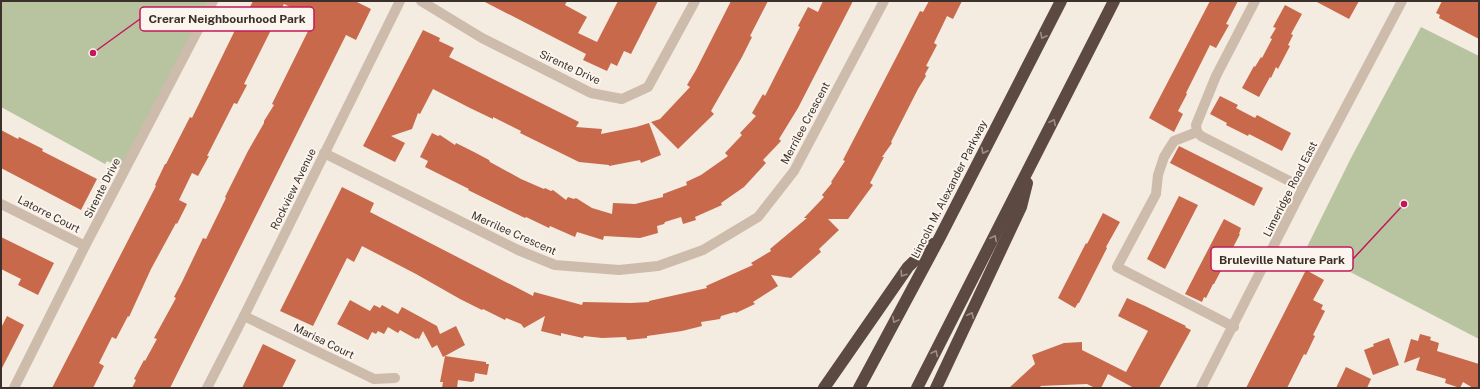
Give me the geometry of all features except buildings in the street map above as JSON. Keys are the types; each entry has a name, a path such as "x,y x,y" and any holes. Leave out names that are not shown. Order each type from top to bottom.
{"highway":[{"name":"Lincoln M. Alexander Parkway","path":"859,388 940,237 1061,1"},
{"path":"917,388 1114,1"},
{"path":"936,388 1021,207 1033,161"},
{"path":"824,388 908,267 940,237"}],"street":[{"name":"Sirente Drive","path":"14,388 85,246 213,1"},
{"name":"Rockview Avenue","path":"207,388 400,1"},
{"name":"Sirente Drive","path":"421,1 482,38 591,93 622,99 648,87 695,1"},
{"name":"Merrilee Crescent","path":"324,153 518,250 555,265 619,270 658,266 703,250 758,217 794,170 884,1"},
{"path":"1255,1 1216,76 1196,125 1197,132 1201,136 1303,188"},
{"name":"Limeridge Road East","path":"1201,388 1234,327 1303,188 1402,1"},
{"path":"1197,132 1174,141 1164,157 1158,175 1156,194 1117,267 1234,327"},
{"name":"Latorre Court","path":"1,204 85,246"},
{"name":"Marisa Court","path":"244,316 374,379 395,378"}],"green space":[{"path":"1,1 213,1 125,170 107,161 105,164 1,107"},
{"path":"1421,27 1479,56 1479,339 1306,249 1351,158"}],"place":[{"name":"Crerar Neighbourhood Park","path":"93,53"},
{"name":"Bruleville Nature Park","path":"1404,204"}]}
